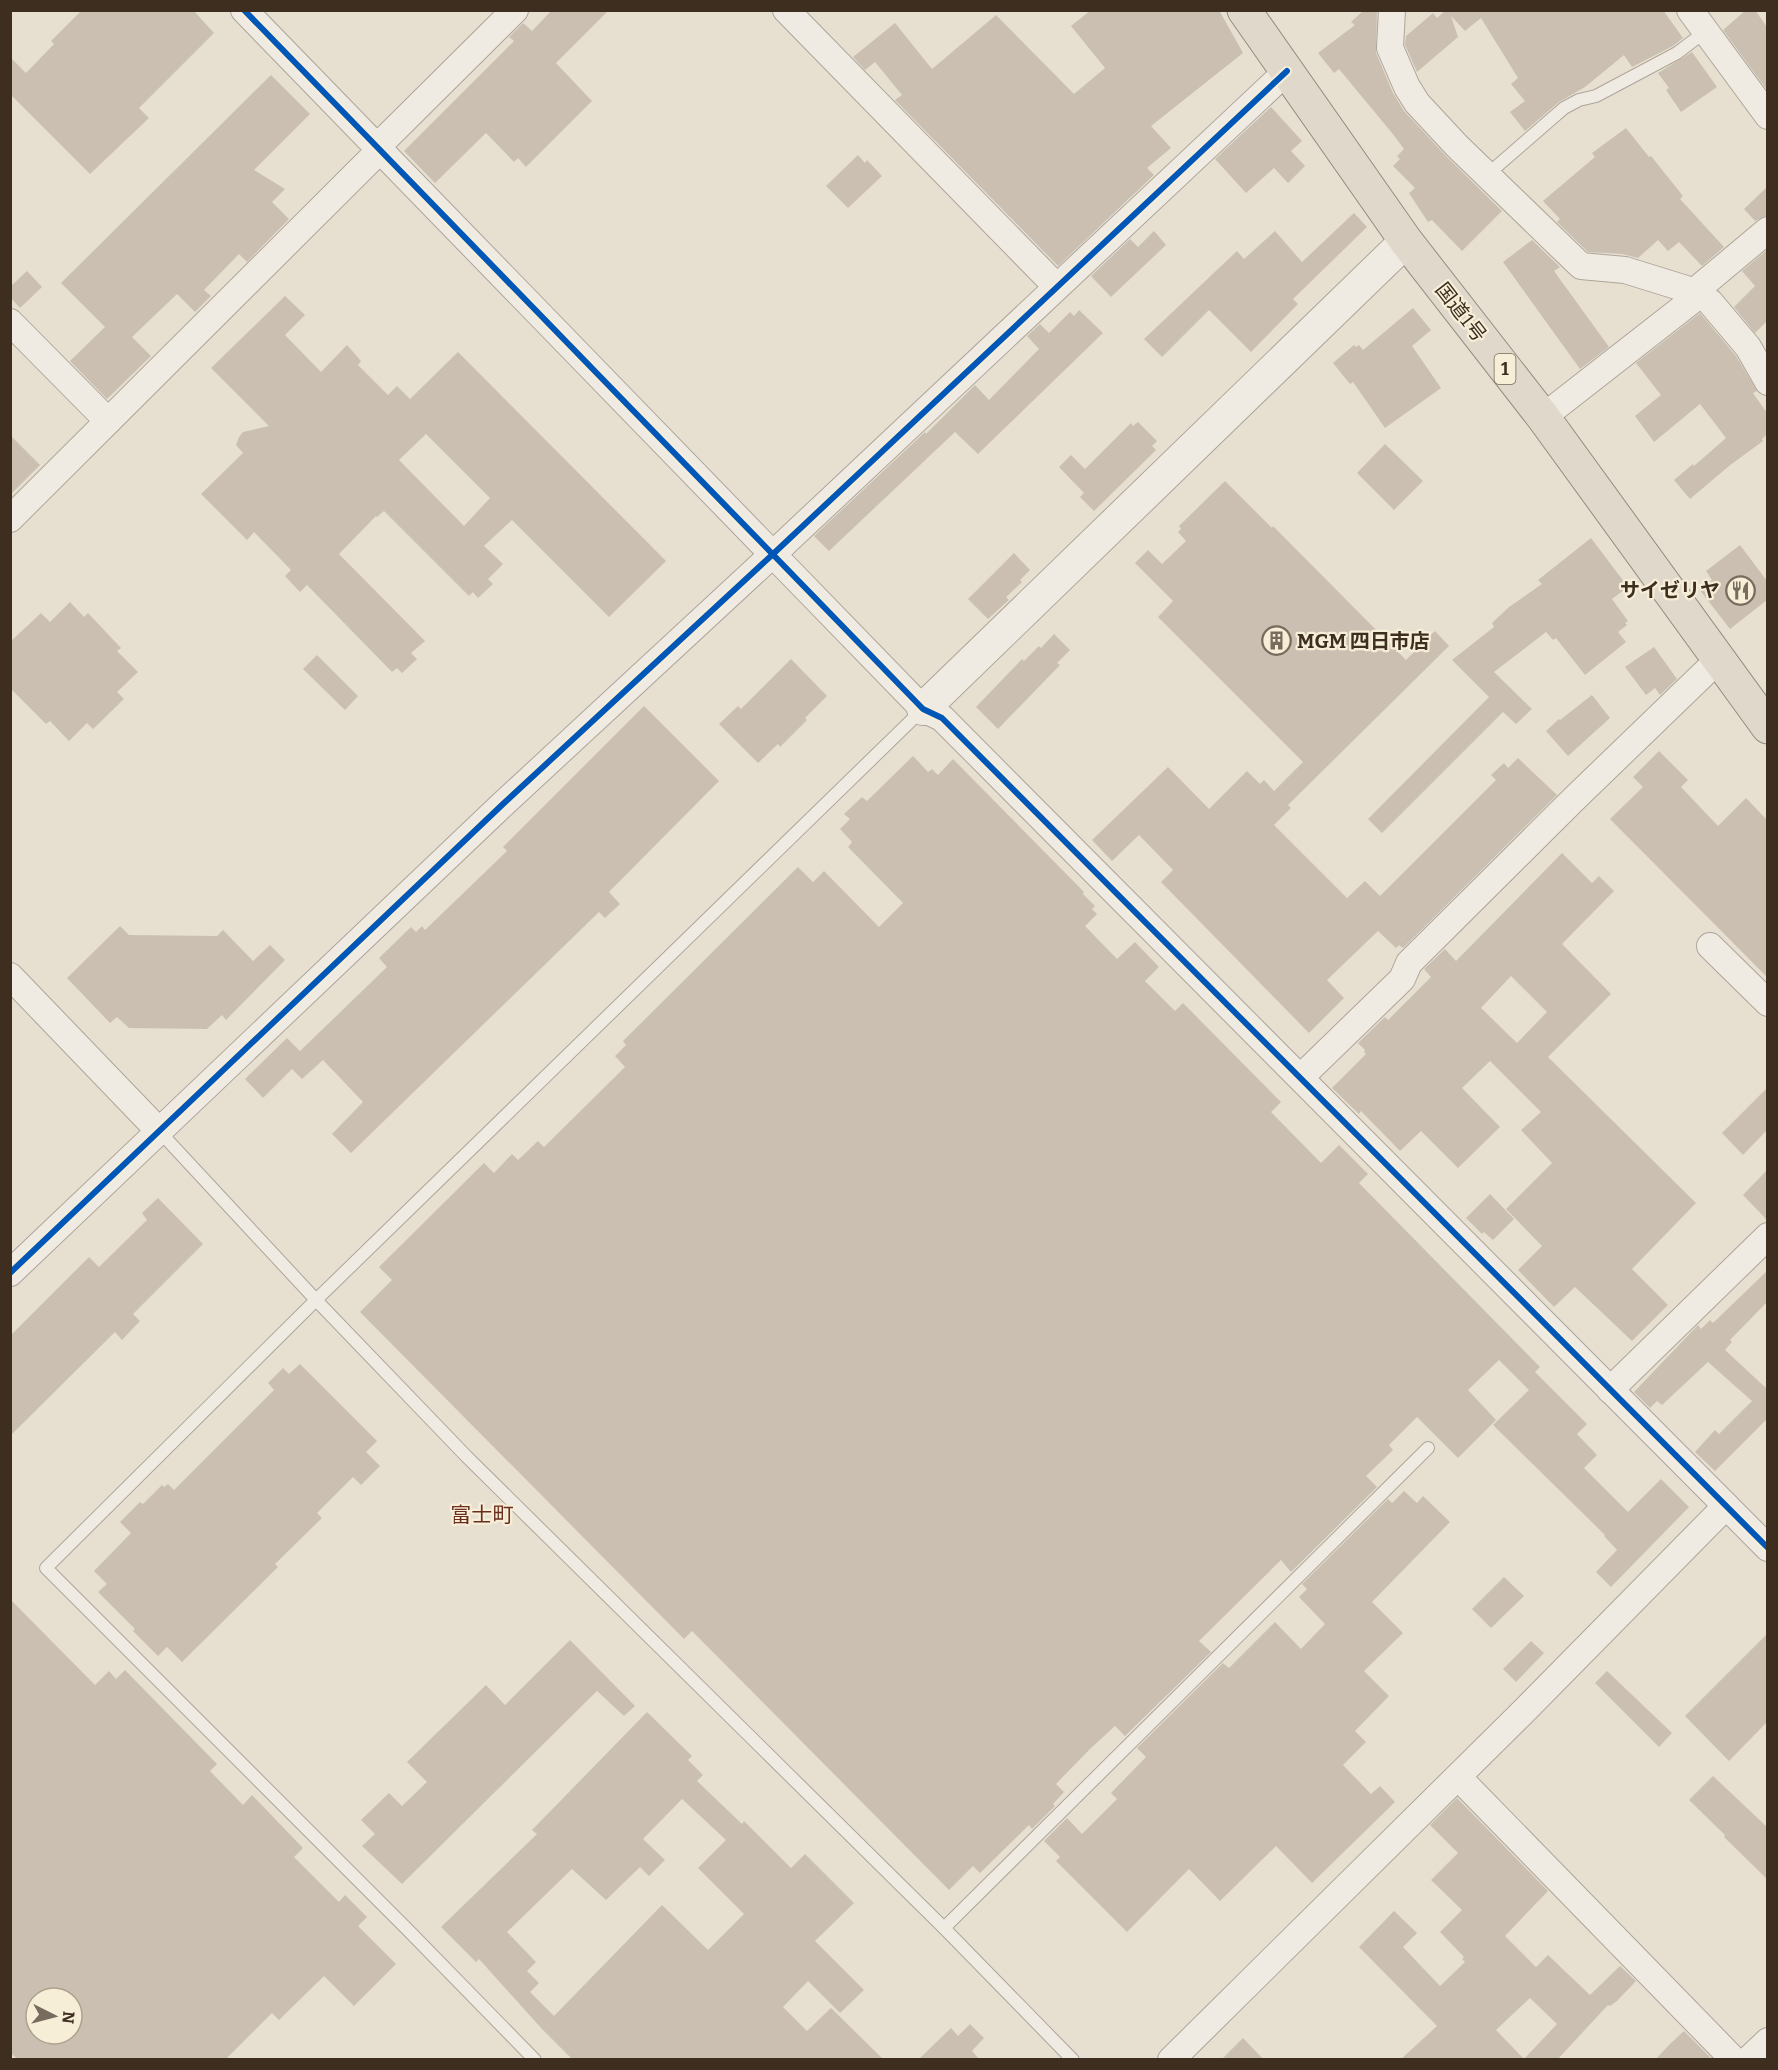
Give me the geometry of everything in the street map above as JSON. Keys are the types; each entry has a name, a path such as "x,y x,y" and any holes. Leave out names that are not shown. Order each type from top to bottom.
{"highway":[{"name":"国道1号","path":"1244,10 1406,241 1543,417 1767,727"}],"street":[{"path":"244,10 923,709 942,718 1767,1548"},
{"path":"10,519 515,10"},
{"path":"786,10 1056,286"},
{"path":"1392,10 1390,48 1407,87 1430,118 1581,266 1625,270 1696,292 1710,302 1748,347 1767,381"},
{"path":"1690,10 1767,116"},
{"path":"10,1273 503,804 772,555 1287,71"},
{"path":"1543,417 1694,299 1696,292 1767,230"},
{"path":"923,709 1406,241"},
{"path":"10,322 108,421"},
{"path":"1301,1077 1402,979 1409,963 1718,660"},
{"path":"1710,946 1767,1004"},
{"path":"10,976 160,1132"},
{"path":"1610,1390 1763,1248"},
{"path":"1172,2060 1458,1777 1726,1506"},
{"path":"1458,1777 1734,2060"},
{"path":"1748,2060 1767,2041"}],"lane":[{"path":"1488,174 1564,108 1579,100 1596,96 1657,64 1677,53 1706,31"},
{"path":"535,2060 46,1568 316,1300 923,709"},
{"path":"160,1132 316,1300 476,1466 944,1928 1073,2060"},
{"path":"944,1928 1428,1448"}],"building":[{"path":"82,10 193,10 214,33 139,108 149,118 90,174 10,94 10,57 26,73 54,44 51,41"},
{"path":"552,10 609,10 556,63 592,101 526,167 518,158 514,162 486,133 435,183 404,151 514,41 509,37 523,23 532,31"},
{"path":"1091,10 1219,10 1243,53 1151,126 1171,148 1147,168 1154,175 1058,266 895,100 902,95 875,62 865,70 853,57 895,23 932,69 996,15 1074,94 1105,68 1071,26"},
{"path":"1364,10 1377,10 1376,53 1393,93 1404,111 1502,211 1462,251 1432,220 1428,222 1409,193 1415,188 1393,166 1400,159 1397,156 1404,149 1339,69 1334,73 1318,53 1355,25 1351,22"},
{"path":"1446,10 1663,10 1683,38 1673,46 1632,67 1624,55 1585,87 1559,102 1525,131 1510,112 1525,101 1511,84 1518,78 1481,18 1465,31 1451,16 1458,37 1417,72 1405,45 1406,36 1433,13 1437,18"},
{"path":"1746,10 1755,10 1767,27 1767,90 1723,30"},
{"path":"1692,52 1717,87 1681,112 1666,90 1669,88 1658,73"},
{"path":"271,75 310,114 254,170 285,189 272,202 289,219 247,262 239,254 204,290 211,296 195,312 177,294 132,337 151,356 107,399 70,361 105,327 61,283"},
{"path":"1271,107 1302,141 1291,151 1305,166 1288,183 1274,168 1246,193 1215,159"},
{"path":"1626,128 1683,196 1680,199 1724,247 1702,266 1679,242 1668,251 1658,240 1638,258 1622,254 1588,252 1557,222 1560,219 1543,201 1595,157 1592,153"},
{"path":"858,155 865,163 867,160 882,176 848,208 826,186"},
{"path":"1767,187 1767,215 1755,221 1744,209"},
{"path":"1354,213 1367,227 1293,299 1298,304 1251,352 1209,310 1162,357 1144,339 1237,251 1244,259 1275,231 1302,262"},
{"path":"1154,231 1166,245 1111,297 1091,276 1130,239 1138,247"},
{"path":"1532,240 1560,267 1554,271 1609,347 1580,369 1503,262"},
{"path":"1767,250 1767,321 1755,333 1734,307 1755,286 1742,271"},
{"path":"27,271 42,287 20,308 10,297 10,287"},
{"path":"285,296 305,315 285,335 321,372 347,345 361,361 358,365 388,395 397,386 410,399 458,352 666,561 609,617 512,520 484,546 503,564 488,579 493,584 478,598 473,592 469,596 384,511 376,516 339,554 425,641 411,653 417,659 402,673 397,668 392,672 307,585 300,592 285,576 291,570 254,532 247,540 201,494 243,453 236,445 243,432 269,426 211,368","holes":["426,434 490,498 464,526 399,460"]},
{"path":"1413,308 1431,330 1412,346 1441,388 1385,428 1353,382 1350,384 1333,363 1354,345 1356,347 1359,345 1363,350"},
{"path":"1079,310 1103,333 978,454 955,432 829,551 814,536 925,432 926,434 975,385 989,400 1039,349 1027,336 1040,324 1049,333 1070,312 1074,316"},
{"path":"1700,313 1736,356 1757,391 1753,393 1767,413 1767,434 1762,439 1763,441 1690,499 1674,480 1726,438 1700,404 1654,442 1635,416 1661,395 1636,363"},
{"path":"1138,422 1157,441 1152,446 1156,450 1094,511 1080,497 1084,493 1059,467 1071,455 1085,469 1131,423 1133,426"},
{"path":"10,435 40,465 10,495"},
{"path":"1385,444 1423,481 1394,510 1357,473"},
{"path":"1225,481 1406,660 1435,631 1449,646 1288,805 1291,808 1274,825 1347,898 1365,881 1380,896 1496,780 1491,775 1504,763 1508,768 1518,758 1557,795 1403,948 1399,945 1396,948 1378,931 1327,980 1344,998 1309,1033 1161,882 1173,870 1139,835 1112,861 1092,840 1168,767 1209,809 1247,771 1260,784 1264,780 1274,791 1303,762 1158,617 1173,601 1135,563 1148,550 1162,564 1186,541 1178,532 1181,529 1179,526"},
{"path":"1591,538 1628,587 1612,599 1628,621 1625,623 1627,625 1618,632 1626,642 1585,675 1556,638 1553,640 1546,632 1494,672 1532,709 1516,724 1503,712 1382,833 1368,819 1489,697 1452,660 1494,627 1492,623 1509,607 1542,584 1538,580"},
{"path":"1740,545 1767,581 1767,600 1730,629 1699,589 1712,580 1706,571"},
{"path":"1014,553 1030,570 1020,580 1022,582 1006,597 1009,600 988,619 968,599"},
{"path":"70,602 84,617 88,613 121,648 117,651 138,672 117,692 124,699 93,729 87,723 69,741 50,721 46,724 10,688 10,642 41,613 50,622"},
{"path":"1054,634 1070,650 1057,663 1060,665 998,729 976,707 1022,659 1024,661 1039,646 1041,648"},
{"path":"1654,647 1677,679 1660,695 1655,688 1646,695 1625,667"},
{"path":"317,655 358,696 345,710 303,669"},
{"path":"791,659 827,696 780,747 778,744 758,763 719,724 738,706 741,709"},
{"path":"1592,695 1610,718 1568,756 1546,731"},
{"path":"644,706 719,781 609,892 620,904 605,918 599,912 351,1153 332,1134 363,1102 323,1060 302,1079 292,1069 263,1098 245,1079 287,1038 300,1051 387,967 379,958 411,927 416,932 422,926 425,930 507,851 503,847"},
{"path":"1659,751 1688,780 1681,787 1718,826 1746,798 1767,820 1767,977 1610,819 1643,787 1633,777"},
{"path":"913,756 928,772 932,769 938,775 953,759 1084,892 1083,894 1095,906 1092,909 1097,914 1085,926 1117,959 1135,942 1159,967 1145,981 1175,1011 1183,1003 1281,1102 1271,1112 1321,1163 1339,1145 1368,1174 1359,1183 1540,1367 1535,1372 1587,1424 1577,1434 1597,1455 1584,1468 1628,1512 1661,1479 1689,1507 1611,1587 1596,1572 1617,1550 1605,1535 1493,1425 1529,1390 1499,1360 1468,1390 1496,1420 1458,1458 1417,1417 1389,1445 1393,1450 1366,1476 1377,1487 1291,1572 1281,1560 1199,1641 1211,1652 1125,1736 1115,1726 1090,1749 1056,1784 1064,1792 1053,1804 1055,1806 1032,1829 1029,1825 980,1873 973,1866 949,1890 692,1631 684,1639 360,1312 392,1280 379,1267 484,1163 494,1173 512,1154 518,1160 538,1141 544,1147 625,1067 615,1056 626,1045 623,1041 798,867 813,882 824,871 879,927 903,903 848,847 852,842 840,829 850,819 844,814 862,797 867,801"},
{"path":"1562,853 1592,883 1599,876 1614,891 1562,944 1611,994 1548,1057 1696,1203 1632,1269 1668,1305 1632,1341 1575,1287 1554,1307 1518,1270 1542,1246 1506,1209 1552,1163 1521,1130 1541,1112 1490,1061 1462,1088 1500,1127 1458,1168 1421,1131 1400,1151 1361,1111 1359,1114 1332,1088 1366,1054 1358,1043 1385,1017 1388,1020 1431,977 1424,969 1445,949 1456,961","holes":["1511,976 1547,1012 1517,1043 1481,1008"]},
{"path":"120,926 129,935 217,936 223,930 253,961 270,945 285,960 226,1020 222,1015 207,1029 129,1028 117,1017 110,1023 67,978"},
{"path":"1767,1088 1767,1130 1743,1155 1722,1133"},
{"path":"1767,1170 1767,1220 1743,1195"},
{"path":"1490,1194 1514,1219 1493,1240 1484,1232 1482,1234 1466,1218"},
{"path":"158,1198 203,1244 133,1314 140,1321 122,1340 115,1332 10,1436 10,1336 89,1257 99,1267 147,1220 142,1213"},
{"path":"1767,1271 1767,1302 1730,1340 1732,1342 1725,1350 1767,1387 1767,1419 1715,1471 1695,1452 1715,1430 1719,1434 1752,1401 1708,1362 1662,1405 1657,1401 1650,1408 1634,1392 1698,1325 1701,1329 1710,1320 1713,1323"},
{"path":"300,1364 377,1441 366,1452 380,1466 361,1485 353,1477 317,1513 322,1518 275,1564 278,1567 182,1662 167,1647 158,1656 98,1592 107,1584 94,1571 131,1533 120,1522 162,1485 164,1487 168,1484 174,1490 274,1390 268,1383 283,1368 289,1374"},
{"path":"1404,1491 1417,1503 1423,1496 1450,1522 1372,1602 1403,1633 1364,1671 1389,1696 1355,1731 1366,1742 1343,1765 1371,1794 1380,1786 1395,1802 1312,1883 1276,1846 1220,1901 1189,1869 1127,1932 1056,1861 1060,1857 1044,1841 1067,1818 1082,1834 1117,1799 1111,1793 1146,1757 1137,1748 1223,1663 1229,1668 1275,1622 1301,1649 1325,1624 1299,1597 1307,1589 1302,1584 1388,1499 1392,1503"},
{"path":"1504,1577 1524,1596 1491,1628 1472,1609"},
{"path":"10,1599 95,1685 109,1671 116,1679 125,1670 217,1764 210,1771 243,1805 252,1795 303,1848 294,1857 339,1902 345,1895 367,1917 358,1926 396,1964 354,2006 324,1976 279,2020 272,2013 225,2060 18,2060 10,2052"},
{"path":"1767,1634 1767,1722 1729,1761 1685,1716"},
{"path":"570,1640 635,1706 624,1716 597,1691 402,1884 362,1846 375,1834 361,1820 389,1793 402,1806 427,1782 407,1762 486,1685 505,1705"},
{"path":"1531,1641 1544,1653 1516,1682 1503,1669"},
{"path":"1607,1671 1672,1733 1659,1747 1595,1683"},
{"path":"647,1712 692,1756 688,1760 703,1775 697,1781 742,1824 744,1821 791,1868 805,1854 854,1903 815,1941 864,1990 840,2013 808,1981 783,2007 807,2031 831,2008 884,2060 573,2060 479,1959 476,1962 441,1927 537,1834 532,1830","holes":["682,1799 726,1840 698,1868 744,1914 708,1950 662,1905 554,2016 530,1992 539,1983 527,1971 536,1962 507,1932 572,1869 606,1900 640,1867 649,1876 665,1860 643,1839"]},
{"path":"1713,1776 1767,1827 1767,1879 1689,1800"},
{"path":"1457,1798 1548,1891 1505,1936 1536,1967 1548,1955 1590,1995 1620,1966 1636,1981 1617,2001 1608,2005 1557,2060 1400,2060 1437,2026 1359,1947 1394,1911 1417,1933 1403,1947 1440,1986 1465,1962 1462,1959 1464,1957 1440,1932 1462,1910 1431,1880 1458,1853 1430,1825","holes":["1530,1998 1557,2024 1524,2059 1496,2030"]},
{"path":"970,2024 984,2038 972,2051 980,2060 918,2060 951,2028 958,2036"},
{"path":"1684,2031 1713,2060 1655,2060 1669,2045"},
{"path":"1243,2038 1264,2060 1221,2060"}],"cycle path":[{"path":"244,10 923,709 942,718 1768,1548"},
{"path":"10,1273 503,804 772,555 1287,71"}],"place":[{"name":"サイゼリヤ","path":"1741,590"},
{"name":"MGM 四日市店","path":"1276,641"}],"district":[{"name":"富士町","path":"482,1515"}]}
